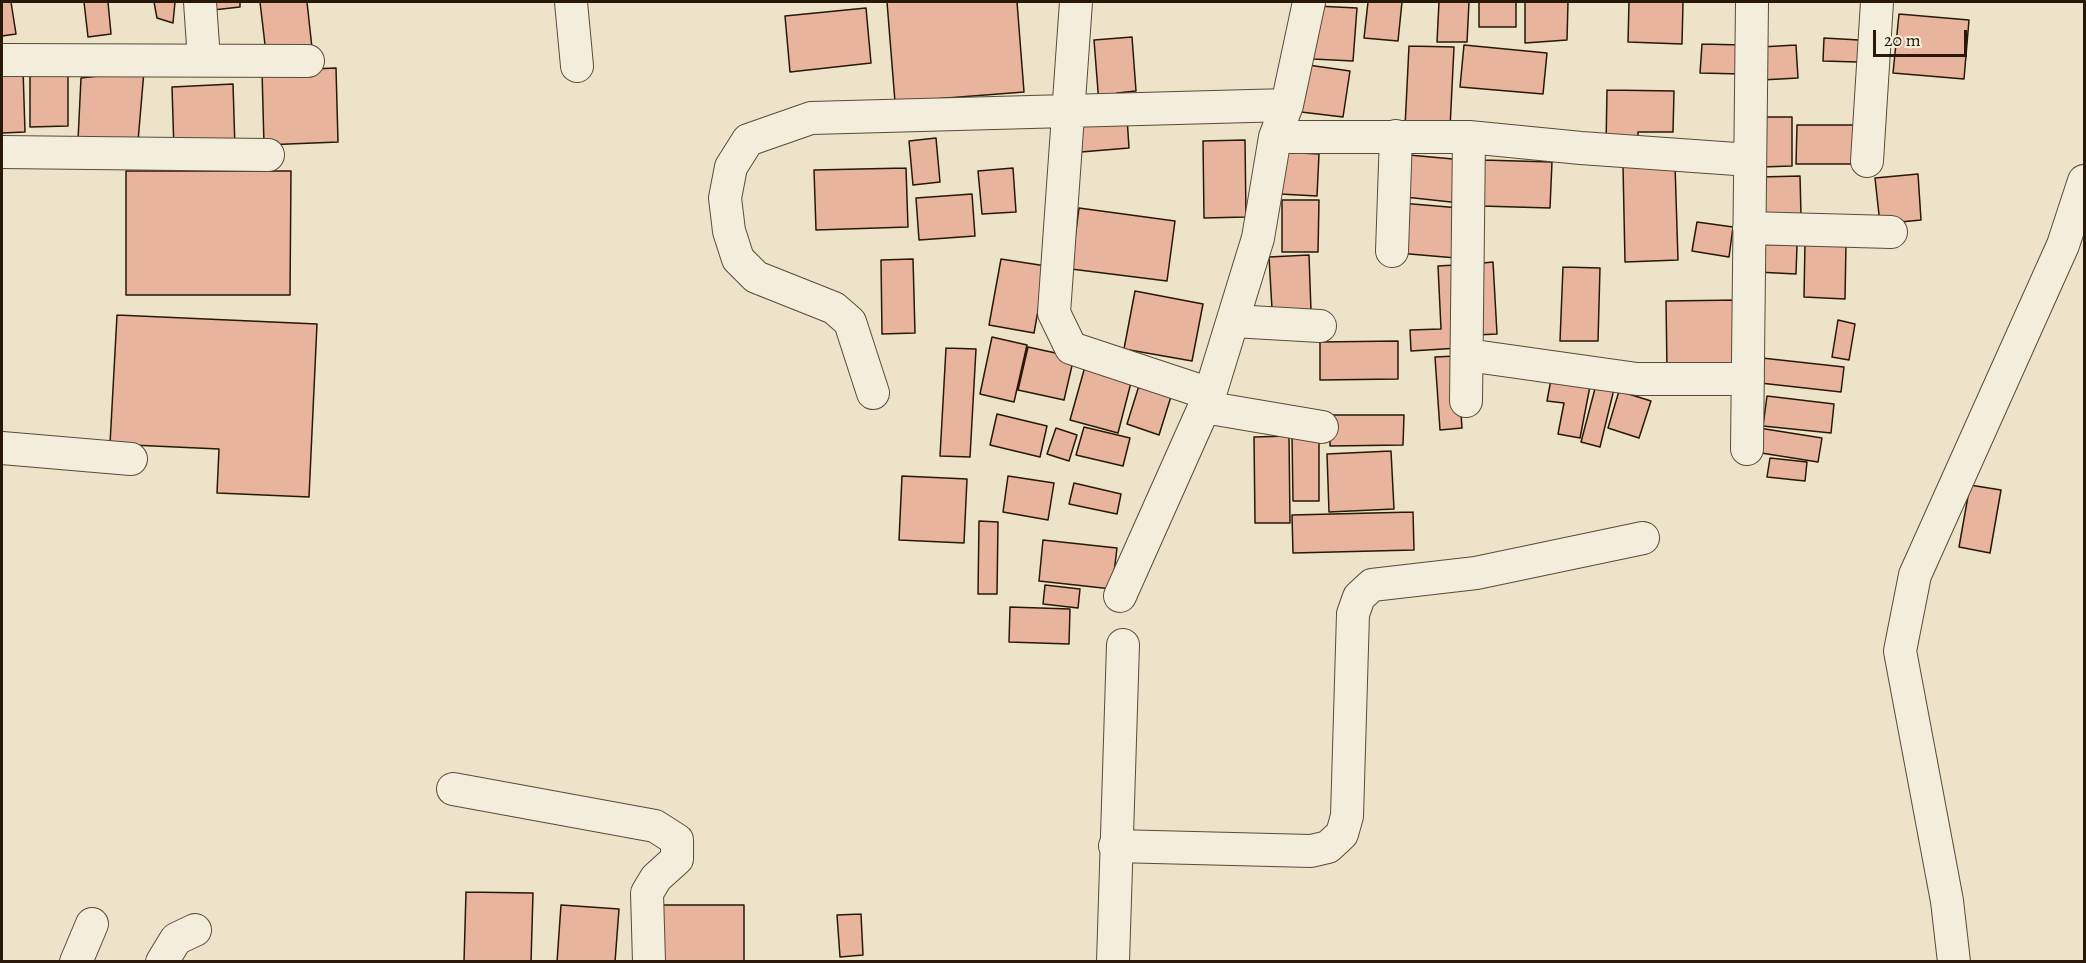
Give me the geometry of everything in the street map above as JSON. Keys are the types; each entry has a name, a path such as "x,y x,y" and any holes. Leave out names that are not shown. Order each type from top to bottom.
{"street":[{"path":"200,2 204,60"},
{"path":"571,2 577,66"},
{"path":"1076,2 1054,313 1071,348 1207,400 1322,428"},
{"path":"1120,596 1207,400 1233,321 1258,238 1275,137 1287,105 1309,2"},
{"path":"1747,448 1752,2"},
{"path":"1867,161 1877,2"},
{"path":"2,60 308,61"},
{"path":"873,393 850,322 834,308 756,277 738,259 729,231 725,198 731,167 748,140 811,118 1287,105"},
{"path":"1392,251 1396,136"},
{"path":"1275,137 1469,137 1581,148 1750,160"},
{"path":"1466,401 1469,137"},
{"path":"2,152 268,155"},
{"path":"1954,962 1947,901 1900,651 1915,575 2063,245 2085,181"},
{"path":"1749,228 1891,232"},
{"path":"1233,321 1320,326"},
{"path":"1467,355 1637,379 1748,379"},
{"path":"2,448 131,459"},
{"path":"1116,846 1311,851 1328,847 1342,834 1347,816 1353,614 1359,597 1372,585 1476,573 1642,538"},
{"path":"1113,962 1124,645"},
{"path":"453,789 655,826 676,840 677,859 656,878 647,893 649,962"},
{"path":"76,962 92,924"},
{"path":"162,962 176,939 195,930"}],"building":[{"path":"2,2 11,2 16,34 2,36"},
{"path":"84,2 108,2 111,34 88,37"},
{"path":"154,2 175,2 173,23 157,18"},
{"path":"213,2 240,2 240,7 213,10"},
{"path":"260,2 307,2 312,48 266,53"},
{"path":"887,2 1017,2 1024,92 895,102"},
{"path":"1368,2 1402,2 1398,41 1364,38"},
{"path":"1439,2 1469,2 1467,42 1437,42"},
{"path":"1479,2 1516,2 1516,27 1479,27"},
{"path":"1525,2 1568,2 1567,40 1525,43"},
{"path":"1629,2 1683,2 1682,44 1628,42"},
{"path":"1316,6 1357,8 1353,61 1313,59"},
{"path":"866,8 871,63 790,72 785,16"},
{"path":"1899,14 1969,20 1964,79 1893,73"},
{"path":"1132,37 1136,91 1117,93 1118,103 1099,104 1094,40"},
{"path":"1824,38 1859,40 1858,62 1823,61"},
{"path":"1702,44 1742,45 1741,74 1700,73"},
{"path":"1464,45 1547,53 1543,94 1460,87"},
{"path":"1796,45 1798,78 1762,80 1761,47"},
{"path":"1409,46 1454,47 1450,128 1405,127"},
{"path":"1308,65 1350,71 1343,117 1301,112"},
{"path":"336,68 338,142 264,145 262,71"},
{"path":"23,69 25,132 2,133 2,70"},
{"path":"68,71 68,126 30,127 30,72"},
{"path":"144,71 137,153 78,140 81,78"},
{"path":"233,84 235,149 174,151 172,87"},
{"path":"1607,90 1674,91 1673,132 1638,132 1638,143 1606,147"},
{"path":"1127,117 1129,148 1081,152 1079,120"},
{"path":"1761,117 1792,117 1792,166 1761,167"},
{"path":"1797,125 1858,125 1857,164 1796,164"},
{"path":"936,138 940,182 913,185 909,141"},
{"path":"1245,140 1246,217 1204,218 1203,141"},
{"path":"1282,152 1319,154 1317,196 1280,194"},
{"path":"1409,155 1464,160 1460,203 1405,197"},
{"path":"1483,160 1552,162 1550,208 1481,206"},
{"path":"1675,165 1678,260 1625,262 1623,166"},
{"path":"906,168 908,227 816,230 814,170"},
{"path":"1013,168 1016,212 982,214 978,171"},
{"path":"126,171 291,171 290,295 126,295"},
{"path":"1918,174 1921,220 1880,224 1875,178"},
{"path":"1800,176 1801,215 1760,216 1760,177"},
{"path":"972,194 975,236 919,240 916,198"},
{"path":"1282,200 1319,200 1318,252 1282,252"},
{"path":"1401,203 1460,208 1456,258 1398,253"},
{"path":"1079,208 1175,221 1167,281 1071,269"},
{"path":"1697,222 1733,227 1729,257 1692,251"},
{"path":"1805,242 1846,243 1845,299 1804,297"},
{"path":"1758,244 1797,245 1796,274 1757,272"},
{"path":"1309,255 1311,311 1272,309 1269,257"},
{"path":"913,259 915,333 882,334 881,260"},
{"path":"1001,259 1046,266 1034,333 989,325"},
{"path":"1493,262 1497,334 1476,335 1472,264"},
{"path":"1456,265 1459,348 1411,351 1410,330 1441,329 1438,266"},
{"path":"1563,267 1600,268 1598,341 1560,341"},
{"path":"1135,291 1203,304 1192,361 1124,349"},
{"path":"1740,300 1739,371 1667,371 1666,301"},
{"path":"117,315 317,324 309,497 217,493 219,449 110,444"},
{"path":"1838,320 1855,324 1849,360 1832,357"},
{"path":"992,337 1027,345 1014,402 980,394"},
{"path":"1398,341 1398,379 1320,380 1320,342"},
{"path":"1028,347 1074,357 1064,400 1018,390"},
{"path":"946,348 976,349 970,457 940,456"},
{"path":"1457,356 1462,428 1440,430 1435,357"},
{"path":"1762,358 1844,367 1841,392 1760,383"},
{"path":"1086,363 1133,375 1118,433 1070,420"},
{"path":"1552,374 1591,381 1580,438 1558,434 1564,403 1547,401"},
{"path":"1142,376 1174,387 1159,435 1127,424"},
{"path":"1597,381 1615,385 1600,447 1581,442"},
{"path":"1619,391 1651,401 1639,438 1608,428"},
{"path":"1767,396 1834,404 1831,433 1763,426"},
{"path":"997,414 1047,426 1040,457 990,445"},
{"path":"1330,415 1404,415 1403,445 1330,446"},
{"path":"1084,427 1130,438 1123,466 1076,455"},
{"path":"1056,428 1077,435 1069,461 1047,454"},
{"path":"1759,428 1822,438 1818,462 1755,452"},
{"path":"1292,435 1319,435 1319,501 1293,501"},
{"path":"1289,436 1290,523 1255,523 1254,437"},
{"path":"1391,451 1394,509 1329,512 1327,454"},
{"path":"1770,458 1807,462 1805,481 1767,477"},
{"path":"902,476 967,479 964,543 899,540"},
{"path":"1008,476 1054,483 1048,520 1003,512"},
{"path":"1074,483 1121,494 1117,514 1069,504"},
{"path":"1970,485 2001,490 1990,553 1959,547"},
{"path":"1413,512 1414,550 1293,553 1292,515"},
{"path":"979,521 998,522 997,594 978,594"},
{"path":"1043,540 1117,548 1112,589 1039,581"},
{"path":"1045,585 1080,589 1078,608 1043,604"},
{"path":"1010,607 1070,609 1069,644 1009,642"},
{"path":"466,892 533,893 531,962 464,962"},
{"path":"561,905 619,909 615,962 557,962"},
{"path":"662,905 744,905 744,962 662,962"},
{"path":"861,914 863,955 840,957 837,915"}]}
